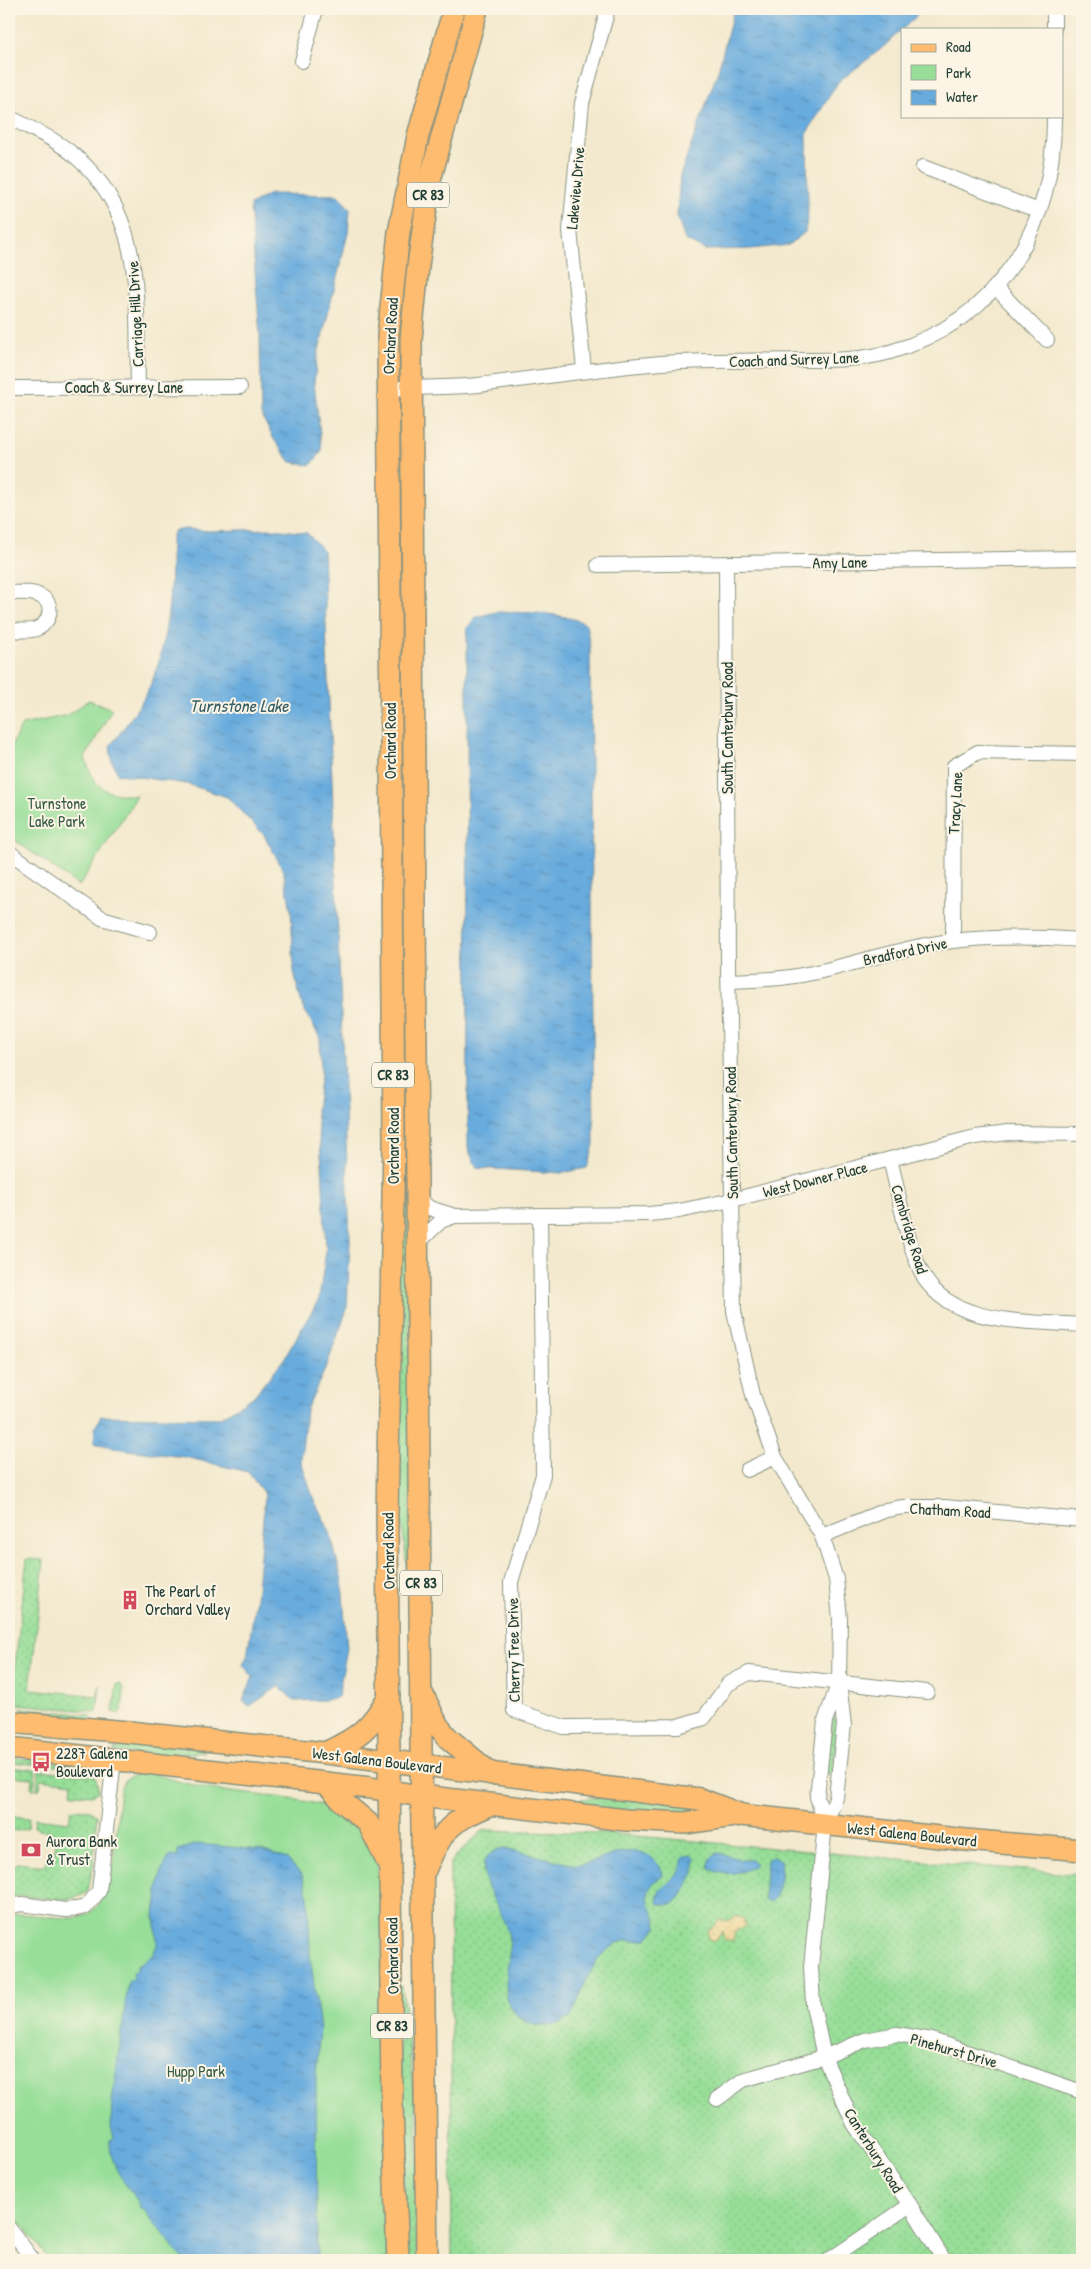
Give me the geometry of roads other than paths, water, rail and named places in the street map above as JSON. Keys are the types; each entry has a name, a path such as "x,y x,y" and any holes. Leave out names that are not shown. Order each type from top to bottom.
{"main road":[{"name":"Orchard Road","path":"398,2260 392,2108 390,1693 387,1516 394,1142 388,336 399,232 418,136 454,9"},
{"name":"Orchard Road","path":"427,2260 421,1764 422,1692 411,339 416,284 430,180 477,9"},
{"path":"422,1692 438,1726 448,1738 492,1774"},
{"path":"325,1753 363,1734 377,1718 390,1693"},
{"name":"West Galena Boulevard","path":"9,1722 129,1732 325,1753 700,1799 741,1815"},
{"path":"43,1752 70,1743 107,1745 118,1742 129,1732"},
{"name":"West Galena Boulevard","path":"9,1748 626,1820 685,1823 741,1815 966,1840 1082,1850"},
{"path":"326,1784 344,1803 368,1823 391,1869"},
{"path":"422,1877 435,1847 452,1823 490,1804"}],"street":[{"path":"302,61 316,9"},
{"name":"Lakeview Drive","path":"584,370 570,230 582,103 608,9"},
{"path":"1054,9 1054,28"},
{"name":"Carriage Hill Drive","path":"9,117 51,140 75,156 102,184 119,214 134,269 138,387"},
{"name":"Coach and Surrey Lane","path":"388,389 476,385 584,370 663,363 838,360 889,353 926,337 962,318 996,288 1020,254 1039,211 1049,182 1054,150 1054,118"},
{"path":"923,167 1039,211"},
{"path":"996,288 1047,340"},
{"name":"Coach & Surrey Lane","path":"9,388 240,387"},
{"name":"Amy Lane","path":"598,565 1082,558"},
{"name":"South Canterbury Road","path":"726,564 734,1311 753,1395 775,1457 822,1536 836,1579 841,1644 839,1682 844,1724 836,1798 826,1824"},
{"path":"9,593 30,593 42,596 49,603 50,615 44,625 34,630 9,630"},
{"name":"Tracy Lane","path":"953,941 954,766 978,752 1082,754"},
{"path":"11,858 102,918 150,932"},
{"name":"Bradford Drive","path":"729,981 776,980 813,973 879,955 953,941 1039,938 1082,940"},
{"name":"West Downer Place","path":"417,1196 430,1208 455,1216 649,1214 679,1211 732,1200 983,1136 1045,1132 1082,1134"},
{"name":"Cambridge Road","path":"890,1159 911,1244 924,1277 944,1301 960,1309 985,1316 1082,1325"},
{"name":"Cherry Tree Drive","path":"540,1215 543,1475 511,1582 514,1710 564,1727 678,1726 704,1718 728,1684 749,1673 927,1692"},
{"name":"West Downer Place","path":"418,1243 441,1221 455,1216"},
{"path":"747,1470 775,1457"},
{"name":"Chatham Road","path":"822,1536 886,1510 903,1507 945,1506 1082,1520"},
{"name":"South Canterbury Road","path":"826,1824 817,1797 826,1721 839,1682"},
{"path":"9,1906 37,1905 66,1910 86,1907 94,1899 99,1891 114,1760"},
{"name":"Canterbury Road","path":"826,1824 811,1966 812,2005 824,2057 854,2124 910,2205 944,2260"},
{"name":"Pinehurst Drive","path":"717,2099 743,2080 824,2057 865,2040 898,2034 932,2040 1082,2092"},
{"path":"829,2260 910,2205"},
{"path":"9,2228 33,2260"}],"water":[{"path":"734,9 924,9 904,28 901,28 901,30 881,49 838,82 807,133 808,212 805,232 789,245 750,249 705,250 685,240 677,216 680,176 718,71"},
{"path":"270,194 338,195 350,209 348,233 317,358 314,383 322,451 311,465 291,462 275,441 261,415 260,336 250,205"},
{"name":"Turnstone Lake","path":"186,529 209,531 273,529 307,533 323,550 350,1241 347,1309 327,1365 306,1410 301,1461 314,1500 330,1532 342,1581 347,1648 338,1697 325,1700 294,1701 279,1686 250,1706 243,1701 253,1677 243,1665 247,1656 257,1591 265,1495 248,1472 185,1457 127,1450 94,1443 95,1428 101,1416 219,1418 253,1397 284,1359 319,1299 326,1251 322,1164 316,1110 321,1073 320,1038 302,1005 294,972 291,910 283,869 264,835 227,797 187,784 118,774 112,762 110,746 143,699 157,668 169,604 171,538 174,531"},
{"path":"496,612 554,615 576,620 586,624 590,646 594,1145 587,1168 562,1173 477,1168 468,1149 467,628 476,617"},
{"path":"198,1844 261,1850 287,1859 302,1875 308,1894 310,1955 320,2029 316,2074 317,2260 185,2260 173,2248 144,2210 139,2207 140,2204 119,2175 112,2159 110,2140 114,2138 111,2127 112,2101 129,1981 134,1978 133,1973 137,1971 137,1966 153,1955 157,1945 155,1914 162,1869 170,1856 178,1857 178,1850"},
{"path":"505,1848 575,1865 615,1854 635,1852 645,1854 654,1860 662,1871 663,1876 649,1889 648,1895 657,1928 647,1939 620,1942 601,1956 594,1965 570,2019 560,2023 541,2026 527,2022 514,2012 509,2002 506,1982 510,1949 509,1938 503,1919 489,1891 484,1872 484,1863 487,1857 495,1851"},
{"path":"718,1853 742,1860 752,1860 755,1864 740,1872 720,1873 714,1871 709,1865 711,1859"},
{"path":"692,1855 695,1858 695,1871 680,1898 672,1904 659,1904 658,1894 660,1890 679,1873 684,1856"},
{"path":"774,1856 780,1860 781,1872 776,1897 770,1902 764,1899 767,1860"}],"place":[{"name":"The Pearl of Orchard Valley","path":"130,1600"},
{"name":"2287 Galena Boulevard","path":"41,1762"},
{"name":"Aurora Bank & Trust","path":"31,1850"}],"park label":[{"name":"Turnstone Lake Park","path":"57,812"},
{"name":"Hupp Park","path":"196,2071"}]}
